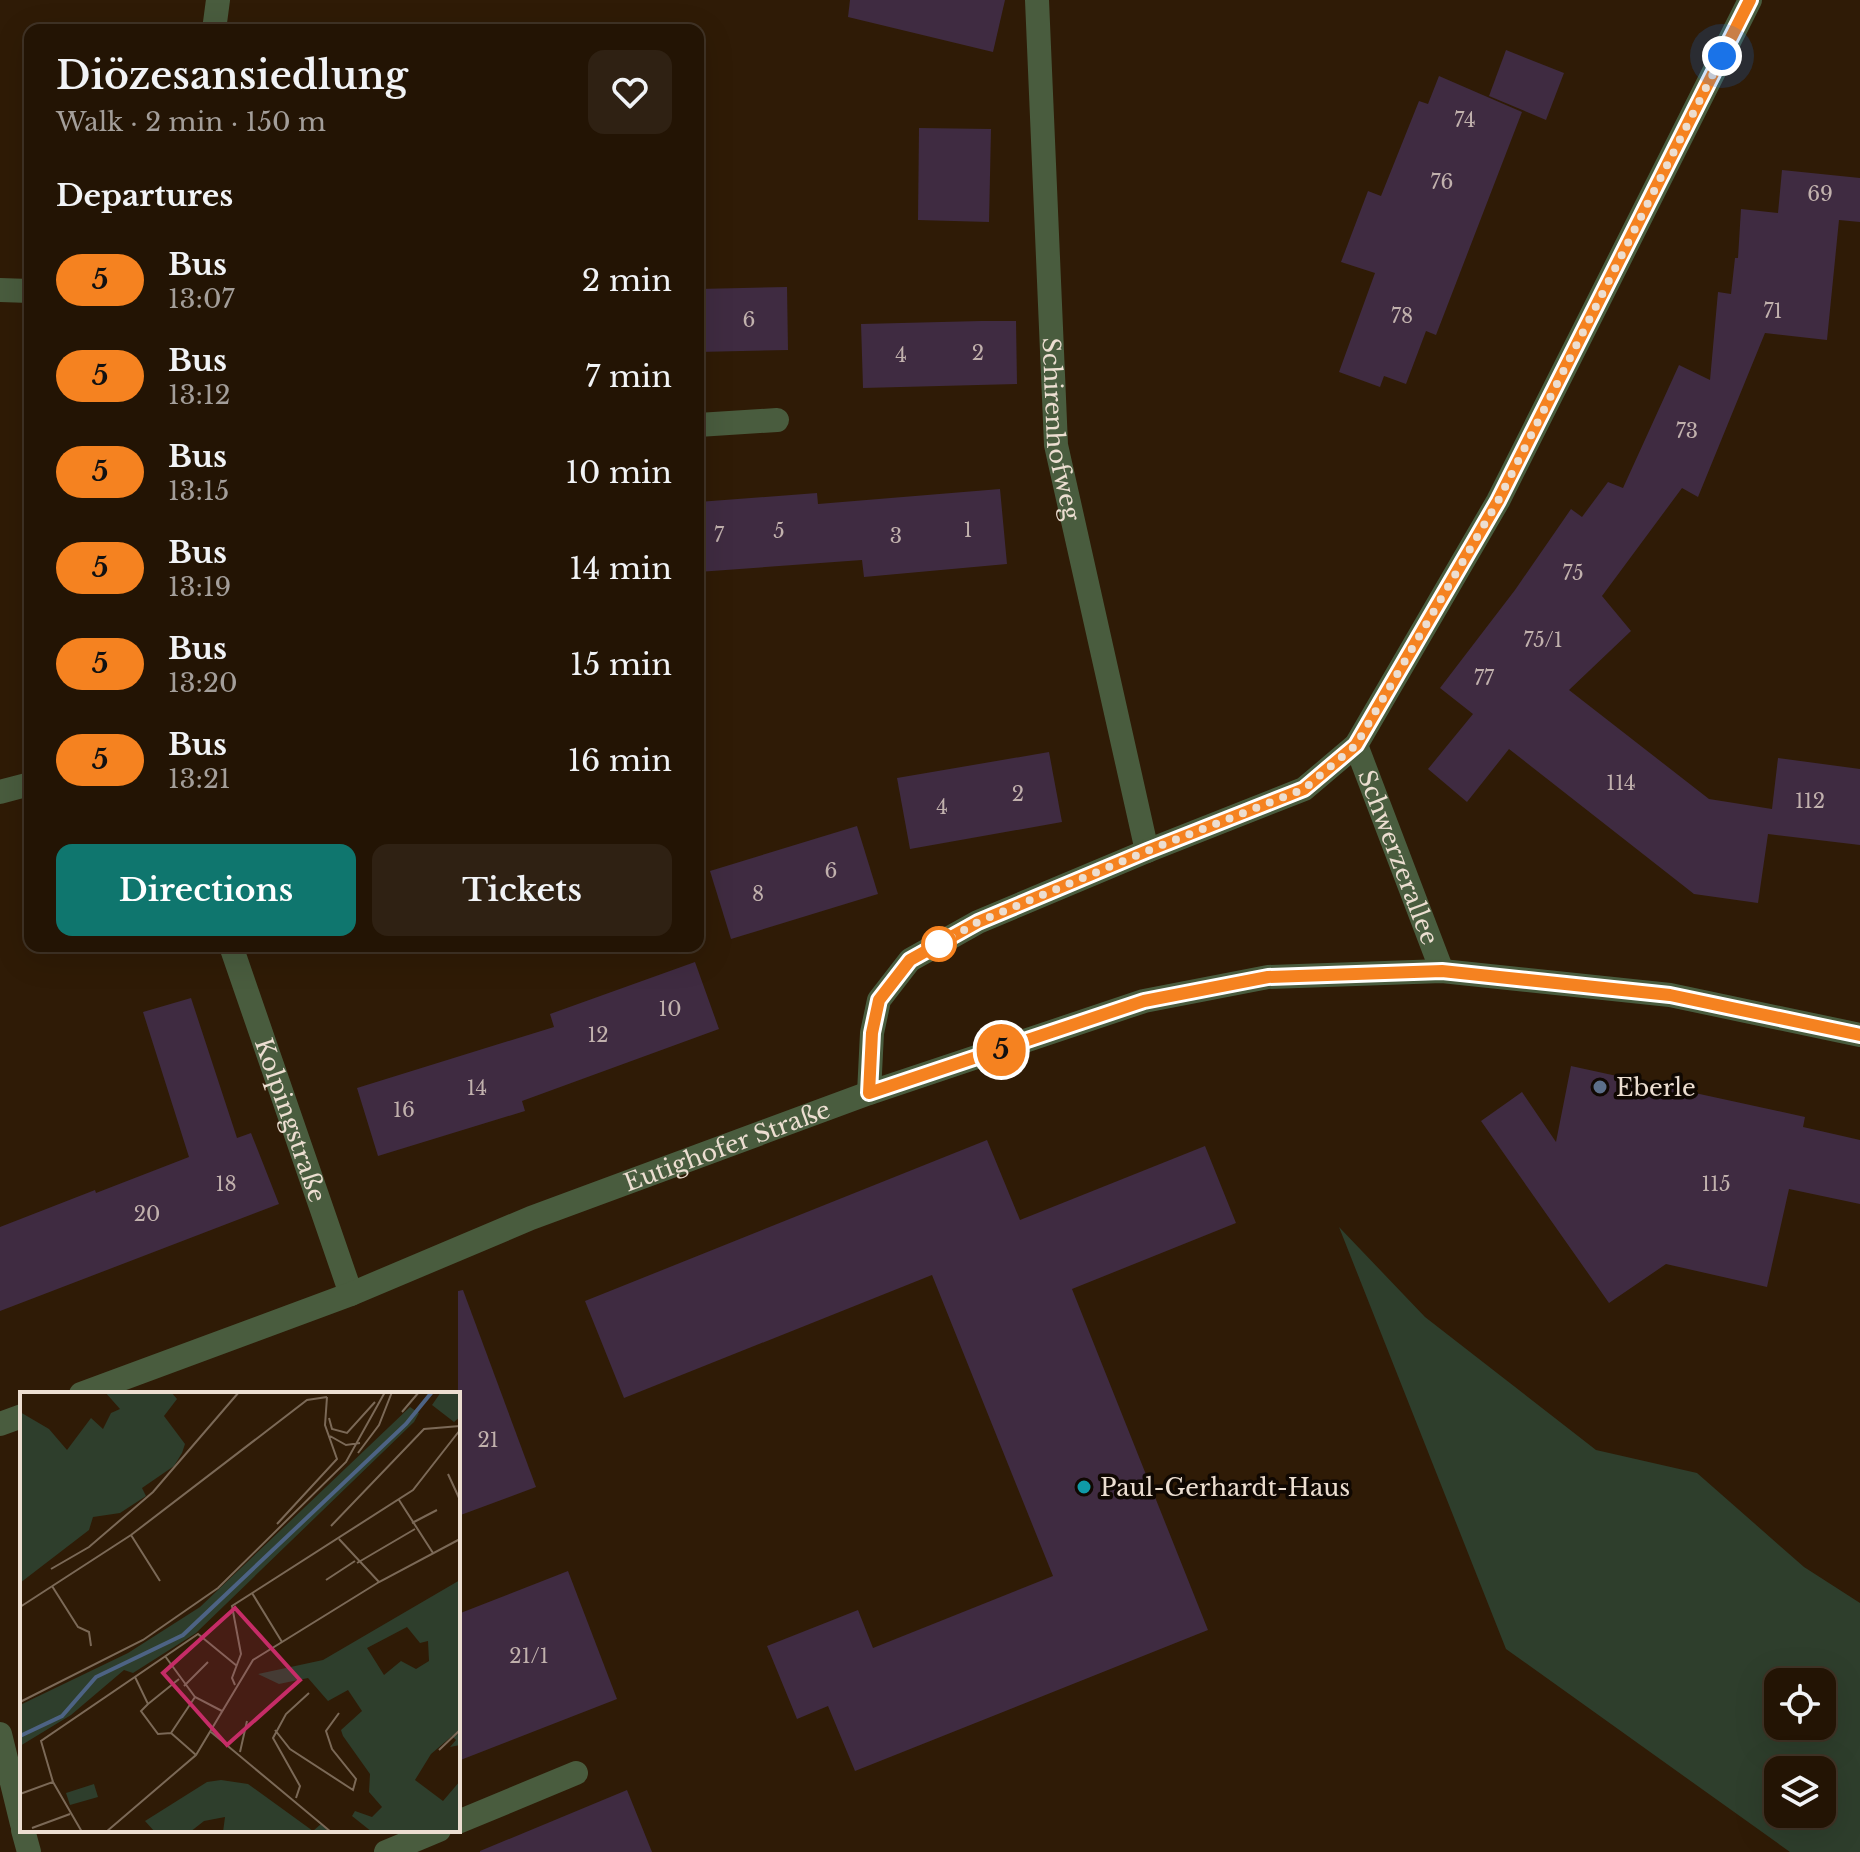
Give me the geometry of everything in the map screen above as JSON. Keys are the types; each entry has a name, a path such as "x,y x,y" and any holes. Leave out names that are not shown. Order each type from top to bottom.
{"street":[{"path":"215,24 218,0"},
{"name":"Schirenhofweg","path":"1037,0 1056,445 1147,851"},
{"name":"Schwerzerallee","path":"869,1093 872,1033 879,1000 910,960 978,922 1304,789 1356,745 1498,501 1750,0"},
{"path":"0,290 24,291"},
{"path":"704,425 777,420"},
{"name":"Schwerzerallee","path":"1356,745 1442,971"},
{"path":"0,792 24,786"},
{"name":"Kolpingstraße","path":"233,952 351,1294"},
{"name":"Eutighofer Straße","path":"86,1392 351,1294 531,1218 869,1093 1144,1001 1268,977 1442,971 1670,995 1860,1035"},
{"path":"0,1424 20,1417"},
{"path":"0,1734 20,1816"},
{"path":"460,1821 576,1773"},
{"path":"24,1832 29,1852"},
{"path":"386,1852 434,1832"}],"green space":[{"path":"1339,1227 1425,1317 1596,1450 1697,1473 1804,1567 1860,1603 1860,1852 1790,1852 1506,1649"}],"building":[{"path":"850,0 1005,0 993,52 848,17"},
{"path":"1506,50 1564,73 1546,120 1489,96"},
{"path":"1439,76 1522,112 1436,335 1426,331 1406,384 1384,376 1380,387 1339,372 1375,273 1341,262 1368,191 1381,196 1419,101 1428,104"},
{"path":"919,128 991,129 989,222 918,220"},
{"path":"1782,170 1860,178 1860,222 1839,220 1827,340 1765,333 1698,497 1682,488 1602,596 1631,631 1569,690 1709,799 1772,809 1778,758 1860,769 1860,845 1768,834 1758,903 1694,894 1509,749 1467,802 1428,769 1473,714 1440,688 1515,590 1571,509 1582,517 1608,482 1623,488 1679,365 1710,380 1718,292 1731,294 1735,258 1738,258 1741,209 1778,213"},
{"path":"787,287 788,350 704,352 704,289"},
{"path":"1016,321 1017,384 863,388 861,324"},
{"path":"1000,489 1007,564 864,577 862,560 704,572 704,502 817,493 818,504"},
{"path":"1049,752 1062,822 910,849 897,778"},
{"path":"857,826 878,894 731,939 710,871"},
{"path":"695,962 719,1029 522,1101 525,1111 378,1156 357,1088 554,1027 550,1014"},
{"path":"191,998 237,1138 251,1133 279,1204 0,1311 0,1227 189,1157 143,1012"},
{"path":"1571,1066 1805,1117 1803,1127 1860,1140 1860,1204 1789,1189 1767,1287 1666,1264 1609,1303 1481,1121 1522,1092 1556,1142"},
{"name":"Paul-Gerhardt-Haus","path":"987,1140 1020,1220 1205,1146 1236,1223 1072,1289 1208,1630 855,1771 828,1706 797,1719 767,1646 858,1610 873,1648 1053,1576 932,1275 624,1398 585,1301"},
{"path":"463,1290 536,1487 460,1515 460,1392 458,1291"},
{"path":"568,1571 617,1699 460,1760 460,1613"},
{"path":"627,1790 652,1852 480,1852 480,1851"}],"bus line":[{"name":"5","path":"1750,0 1498,501 1356,745 1304,789 978,922 910,960 879,1000 872,1033 869,1093 1144,1001 1268,977 1442,971 1670,995 1860,1035"}],"place":[{"name":"Eberle","path":"1600,1087"},
{"name":"Paul-Gerhardt-Haus","path":"1084,1487"}],"route":[{"path":"939,944 933,948 978,922 1304,789 1356,745 1498,501 1722,56"}]}
